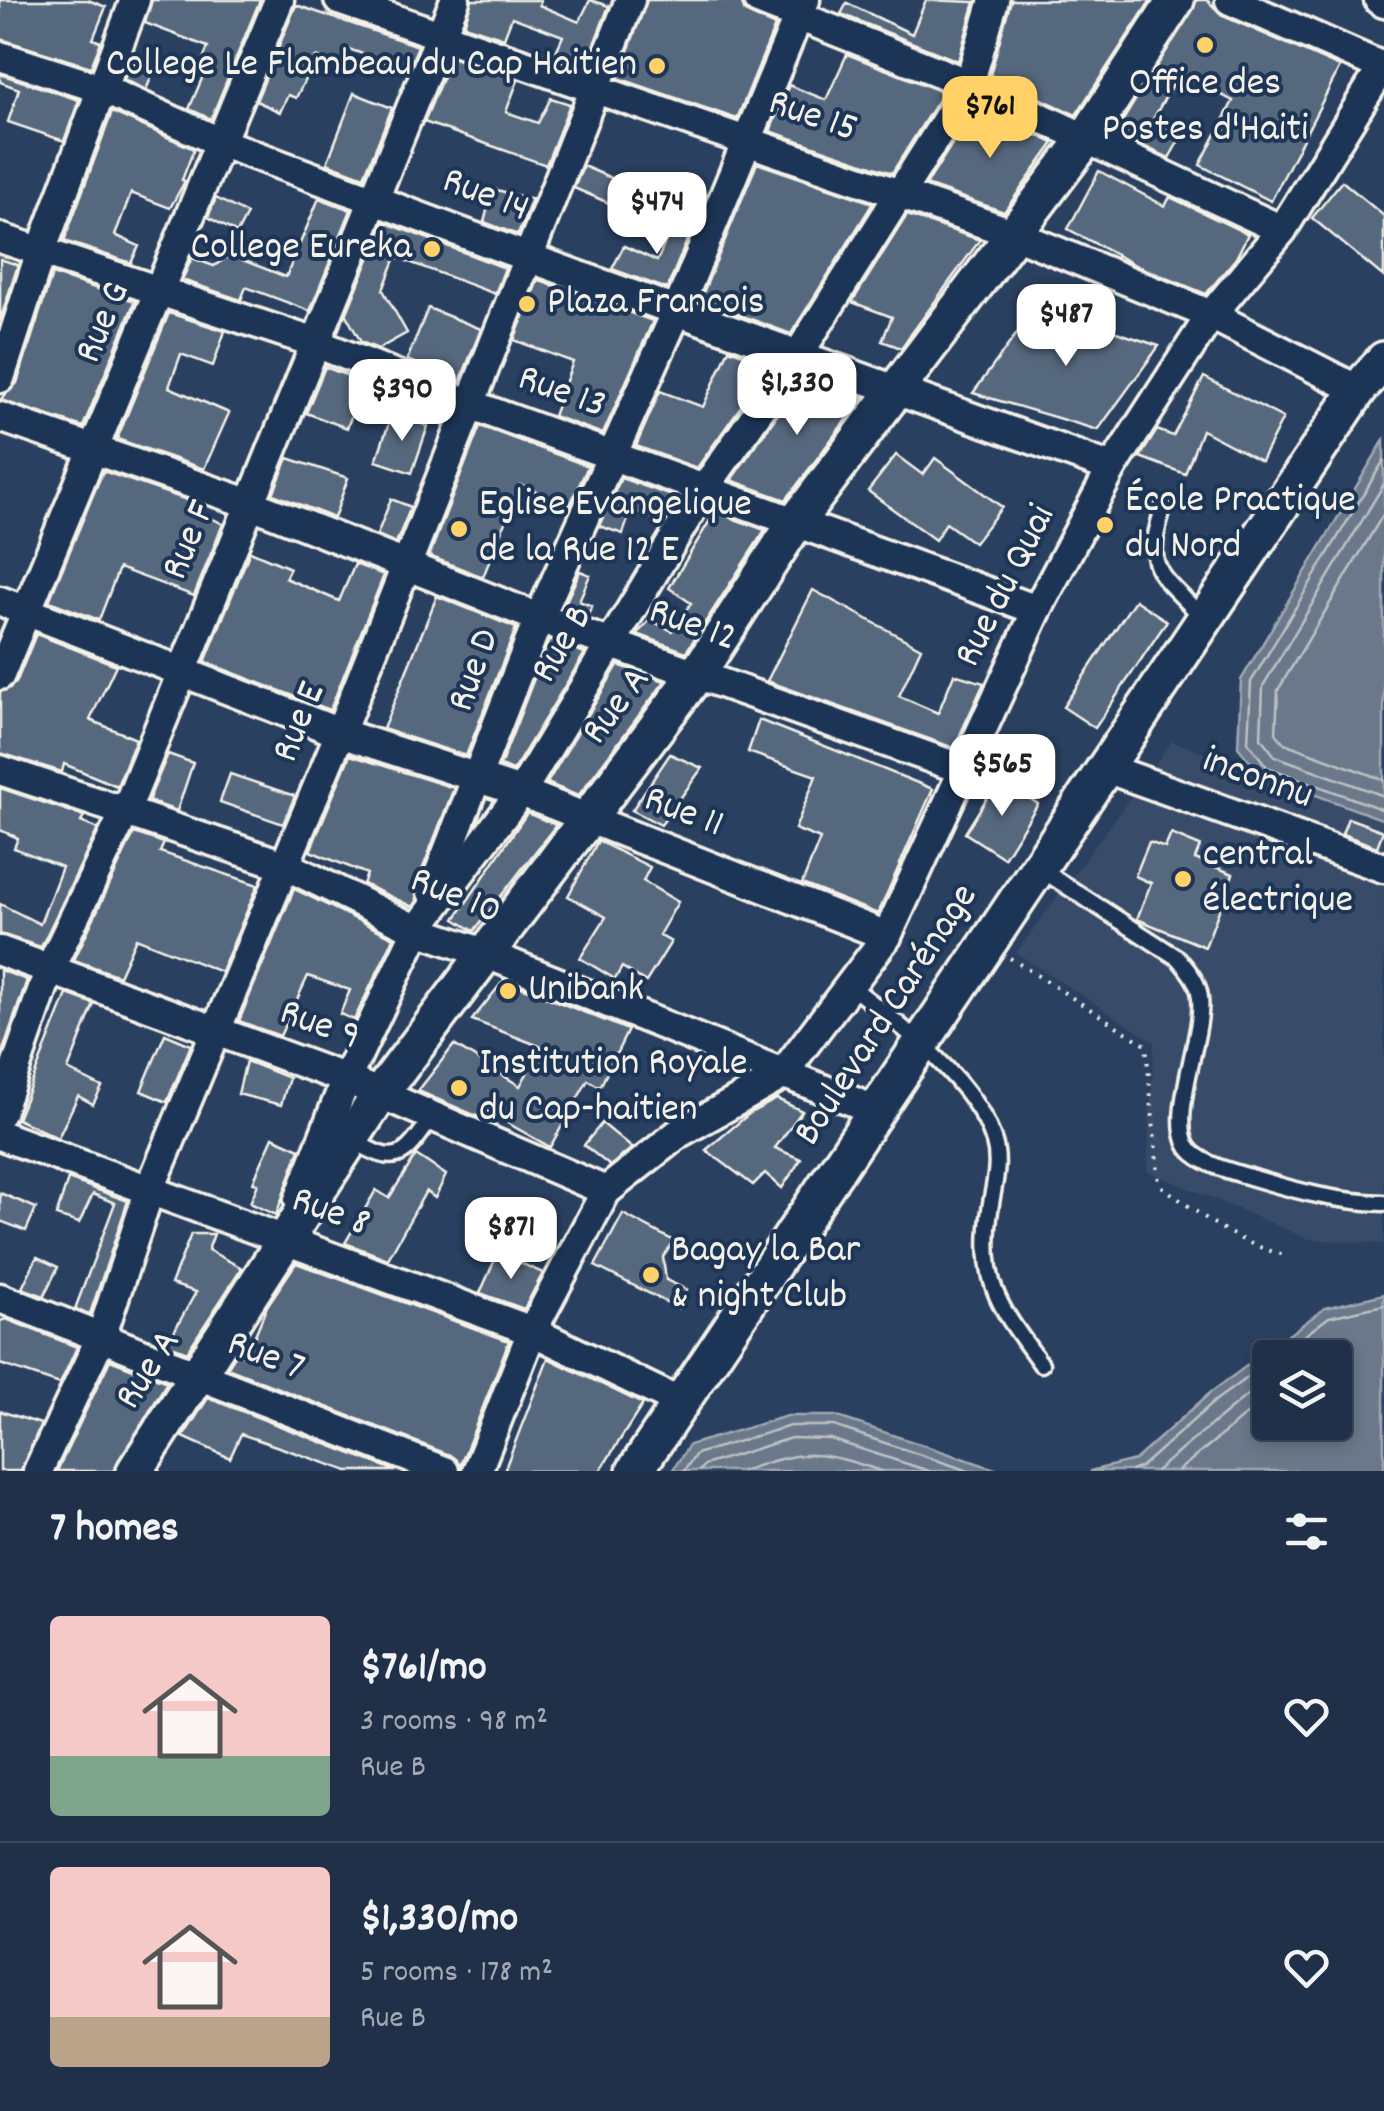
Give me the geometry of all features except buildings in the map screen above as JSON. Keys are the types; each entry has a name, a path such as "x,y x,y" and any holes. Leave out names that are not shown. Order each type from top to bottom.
{"street":[{"path":"0,378 40,254 105,90 135,0"},
{"name":"Rue G","path":"0,675 279,0"},
{"name":"Rue 15","path":"339,0 902,191 1012,233 1211,315 1358,390"},
{"name":"Rue F","path":"0,1113 50,968 126,810 178,672 251,504 372,196 455,0"},
{"name":"Rue E","path":"38,1471 100,1337 150,1189 340,733 630,0"},
{"path":"758,0 802,10 1282,230"},
{"name":"Rue B","path":"283,1240 346,1079 416,930 521,792 704,489 798,355 969,84 994,0"},
{"name":"Rue A","path":"135,1471 380,1094 699,671 796,522 899,392 1012,233 1085,140 1176,0"},
{"path":"1230,0 1383,66"},
{"name":"Rue D","path":"416,930 480,778 539,618 676,311 802,10"},
{"name":"Rue 14","path":"0,56 105,90 222,142 527,257 1112,468"},
{"name":"Rue du Quai","path":"477,1471 532,1331 606,1191 679,1133 780,1076 887,936 1037,610 1112,468 1211,315 1282,230 1383,66"},
{"name":"Rue 13","path":"0,238 313,342 468,403 1037,610"},
{"name":"Boulevard Carénage","path":"635,1471 878,1111 1036,866 1358,390 1384,360"},
{"name":"Rue 12","path":"0,417 251,504 539,618 699,671 962,769"},
{"name":"Rue 11","path":"0,601 340,733 521,792 887,936"},
{"name":"inconnu","path":"1104,767 1384,868"},
{"name":"Rue 10","path":"0,770 286,866 416,930 488,954 780,1076 878,1111"},
{"name":"Rue 9","path":"0,951 346,1079 606,1191"},
{"name":"Rue 8","path":"0,1135 532,1331 683,1404"},
{"name":"Rue 7","path":"0,1298 444,1471"}],"lane":[{"path":"1164,506 1152,553 1157,569 1204,619"},
{"path":"1036,866 1178,958 1193,977 1200,996 1198,1027 1182,1119 1182,1138 1191,1152 1213,1166 1286,1188 1343,1202 1384,1203"},
{"path":"849,985 922,1041 978,1112 993,1140 998,1166 987,1263 995,1299 1040,1364"},
{"path":"351,1138 383,1159 392,1159 401,1156 432,1116"}],"path":[{"path":"985,942 1146,1044 1158,1184 1222,1230 1255,1248 1285,1255"}],"shaded area":[{"path":"1172,741 1384,821 1384,1244 1309,1239 1147,1171 1154,1042 1016,953"}],"water":[{"path":"1384,440 1384,820 1261,775 1238,747 1241,680"},
{"path":"1384,1294 1384,1471 1090,1471 1135,1460 1210,1393 1252,1362 1252,1440 1352,1440 1352,1340 1282,1340 1325,1308"},
{"path":"787,1416 835,1416 1001,1471 672,1471 689,1445"}],"place":[{"name":"Office des Postes d'Haiti","path":"1205,45"},
{"name":"College Le Flambeau du Cap Haitien","path":"657,66"},
{"name":"College Eureka","path":"432,249"},
{"name":"Plaza Francois","path":"527,304"},
{"name":"École Practique du Nord","path":"1105,525"},
{"name":"Eglise Evangelique de la Rue 12 E","path":"459,529"},
{"name":"central électrique","path":"1183,879"},
{"name":"Unibank","path":"508,991"},
{"name":"Institution Royale du Cap-haitien","path":"459,1088"},
{"name":"Bagay la Bar & night Club","path":"651,1275"}]}
